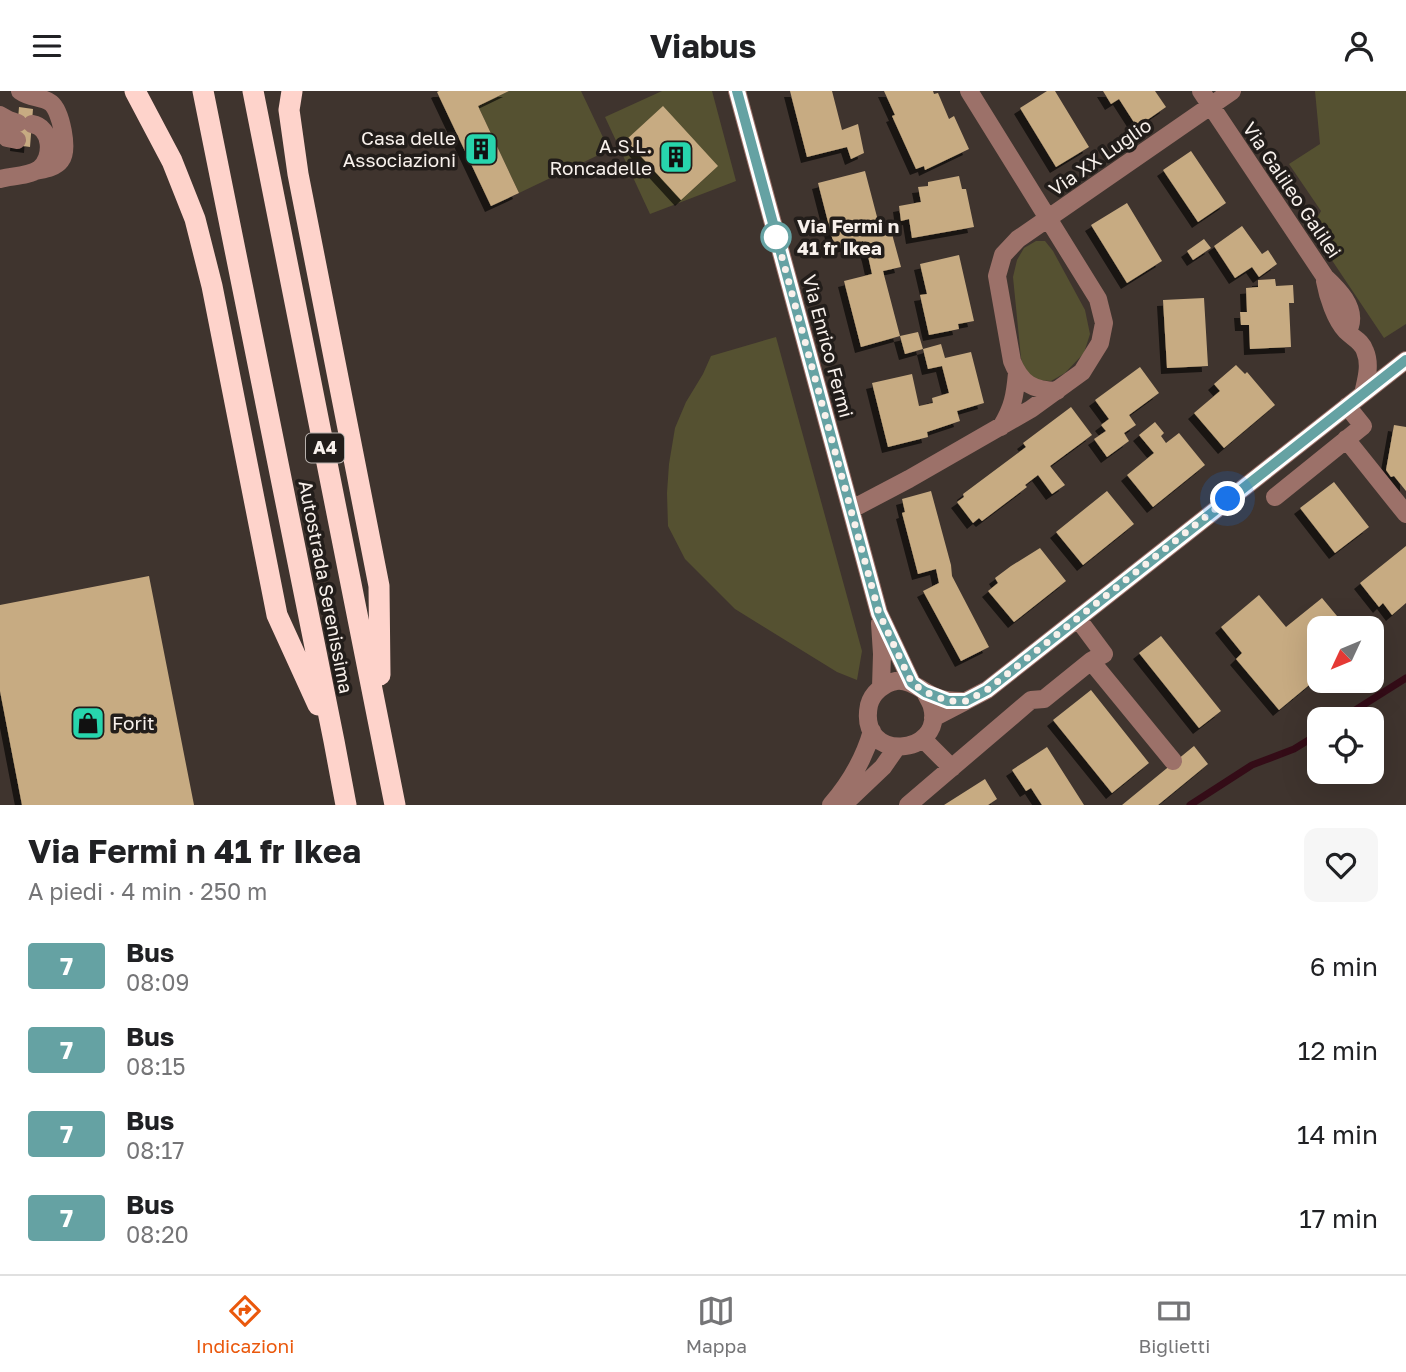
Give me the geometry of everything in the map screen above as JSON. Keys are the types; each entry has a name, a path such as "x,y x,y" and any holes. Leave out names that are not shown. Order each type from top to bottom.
{"highway":[{"path":"135,91 172,160 195,219 212,286 277,615 334,741"},
{"name":"Autostrada Serenissima","path":"203,91 346,805"},
{"name":"Autostrada Serenissima","path":"253,91 395,805"},
{"path":"292,91 289,110 298,174 379,586 380,726"}],"street":[{"path":"0,179 51,167 60,161 65,151 57,111 52,104 20,91"},
{"name":"Via Enrico Fermi","path":"737,91 879,613 881,687"},
{"path":"969,91 1049,219"},
{"name":"Via XX Luglio","path":"1001,426 1015,397 1017,373 1012,361 997,276 1003,255 1018,239 1049,219 1205,98 1232,91"},
{"name":"Via Galileo Galilei","path":"1205,98 1350,310 1351,323 1345,330 1360,342 1366,352 1367,377 1363,394"},
{"path":"12,130 45,148 47,155 41,167 35,171"},
{"name":"Via XX Luglio","path":"852,509 1031,409 1082,372 1100,343 1104,323 1098,299 1049,219"},
{"path":"933,718 987,690 1406,360"},
{"path":"1017,373 1028,384 1042,390 1057,391"},
{"path":"1275,497 1363,426 1348,406"},
{"path":"1346,439 1406,514"},
{"name":"Via Enrico Fermi","path":"879,613 918,688"},
{"path":"908,805 1031,701 1044,699 1091,661 1104,654 1078,618"},
{"path":"1091,661 1173,761"},
{"path":"918,688 932,706 930,729 923,739 911,746 897,747 883,743 872,731 867,716 870,700 881,687 896,681 918,688 948,701 966,701"},
{"path":"831,805 854,774 866,752 872,731"},
{"path":"923,739 951,768"},
{"path":"843,805 883,767 897,747"}],"shaded area":[{"path":"509,91 581,91 609,150 519,193 478,106"},
{"path":"662,91 712,91 736,181 650,214 605,117"},
{"path":"1315,91 1406,91 1406,324 1384,338 1311,229 1321,211 1289,164 1320,144"},
{"path":"1036,241 1045,241 1053,251 1085,310 1090,334 1084,353 1065,373 1051,381 1036,380 1025,371 1021,358 1013,277 1017,260 1024,248"},
{"path":"776,337 862,651 857,680 837,672 735,609 685,559 668,526 669,464 675,428 711,356"}],"building":[{"name":"Casa delle Associazioni","path":"509,91 478,106 519,193 491,206 437,92"},
{"path":"790,91 832,91 842,130 858,124 864,153 851,159 847,147 807,157"},
{"path":"884,91 938,93 949,119 954,116 969,149 925,170 924,166 916,169"},
{"path":"1047,91 1055,91 1089,147 1056,167 1020,108"},
{"path":"1103,91 1155,91 1166,107 1137,127 1119,99 1111,104"},
{"name":"A.S.L. Roncadelle","path":"663,106 718,166 681,200 626,140"},
{"path":"19,107 33,109 30,147 16,145"},
{"path":"1191,151 1226,203 1198,222 1163,170"},
{"path":"865,171 882,236 892,234 901,267 883,271 900,336 861,347 844,281 872,274 868,256 863,241 835,249 818,183"},
{"path":"959,176 962,189 966,189 974,227 912,238 909,219 901,221 899,206 921,202 918,187 928,186 928,182"},
{"path":"1127,203 1162,261 1127,283 1091,225"},
{"path":"1242,226 1262,254 1268,250 1277,264 1259,277 1252,267 1235,278 1214,246"},
{"path":"1204,239 1211,248 1193,260 1187,251"},
{"path":"959,255 974,321 958,324 959,329 929,335 920,295 927,294 920,264"},
{"path":"1275,279 1276,286 1293,285 1294,303 1289,303 1291,347 1250,349 1249,325 1241,325 1240,312 1247,312 1246,288 1258,287 1258,280"},
{"path":"1204,298 1208,366 1167,368 1163,300"},
{"path":"918,332 923,349 905,354 900,336"},
{"path":"941,344 945,358 971,352 984,403 957,411 960,421 927,432 928,437 888,447 872,383 912,374 919,406 933,403 932,398 949,393 942,366 928,369 923,349"},
{"path":"1236,365 1245,374 1247,372 1275,405 1224,448 1194,413 1220,391 1214,384"},
{"path":"1140,367 1159,393 1129,415 1136,425 1124,433 1129,441 1107,457 1094,439 1106,431 1101,425 1109,419 1095,400"},
{"path":"1071,407 1092,435 1050,466 1065,485 1052,494 1038,475 1025,485 1027,487 982,521 979,518 973,523 957,502 964,497 963,494 1026,447 1023,443"},
{"path":"1155,422 1164,433 1161,436 1166,443 1179,433 1205,465 1153,507 1127,475 1154,453 1139,435"},
{"path":"1394,425 1406,427 1406,491 1386,470"},
{"path":"1334,482 1369,527 1335,553 1300,508"},
{"path":"931,491 952,576 989,647 961,661 923,591 939,583 936,569 918,574 902,513 905,512 902,499"},
{"path":"1107,491 1134,524 1083,565 1056,532"},
{"path":"1406,546 1406,603 1392,615 1383,603 1379,607 1360,583"},
{"path":"1040,548 1066,581 1014,622 988,591 998,583 995,578"},
{"path":"149,576 194,805 22,805 0,691 0,605"},
{"path":"1259,595 1286,627 1322,598 1337,616 1307,616 1307,687 1279,710 1236,659 1242,653 1221,627"},
{"path":"1161,636 1221,711 1199,728 1139,653"},
{"path":"1091,690 1149,763 1112,793 1053,720"},
{"path":"1194,746 1208,764 1158,805 1122,805"},
{"path":"1047,747 1084,805 1042,805 1031,788 1026,791 1012,770"},
{"path":"985,779 997,799 988,805 944,805"}],"waterway":[{"path":"1360,707 1406,678"},
{"path":"1190,805 1252,765 1294,749 1307,741"}],"bus line":[{"name":"7","path":"737,91 879,613 912,683 938,699 966,701 987,690 1406,360"}],"place":[{"name":"Casa delle Associazioni","path":"481,149"},
{"name":"A.S.L. Roncadelle","path":"676,157"},
{"name":"Via Fermi n 41 fr Ikea","path":"776,237"},
{"name":"Forit","path":"88,723"}],"route":[{"path":"776,237 879,613 912,683 925,692 938,699 966,701 987,690 1228,499"}]}
